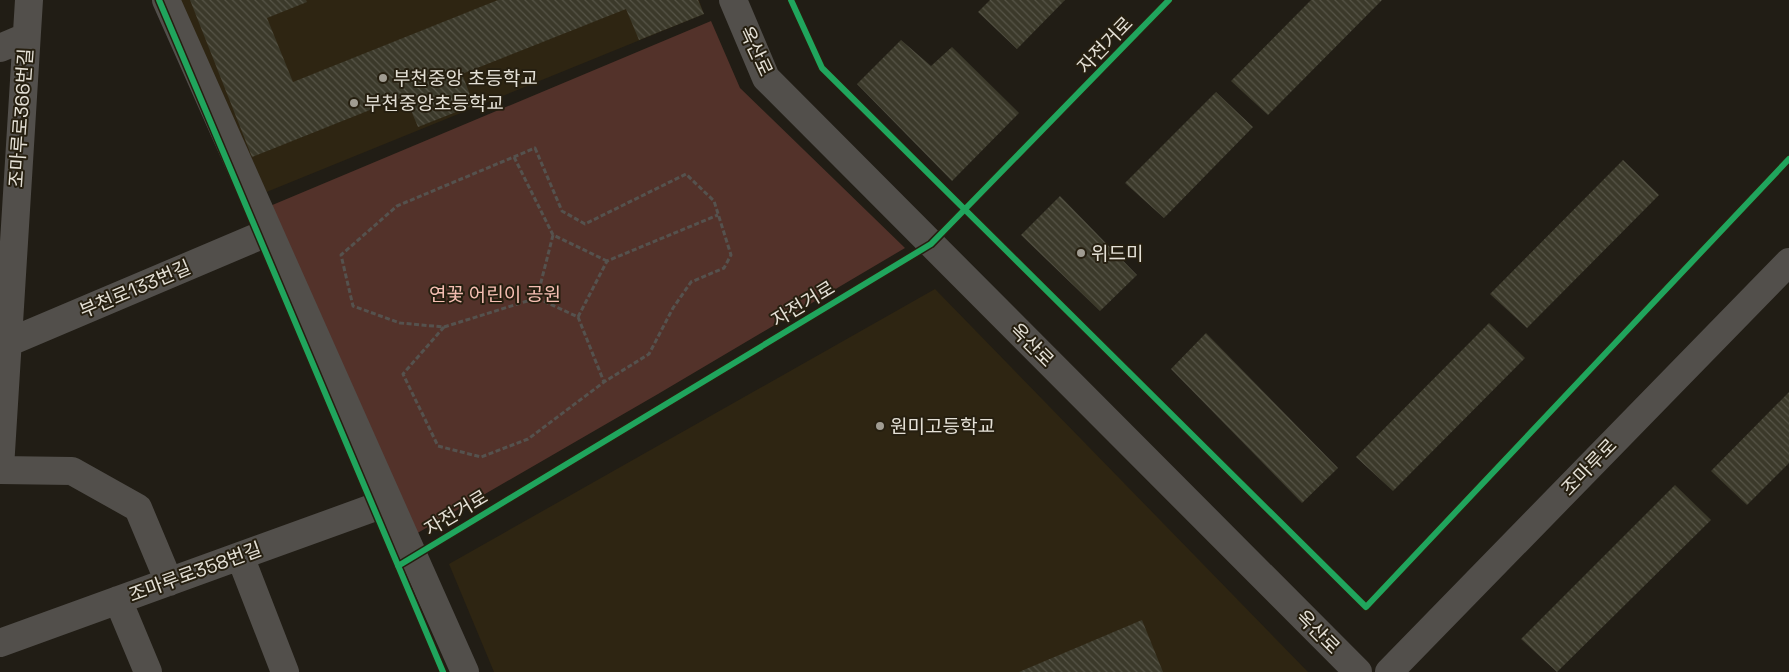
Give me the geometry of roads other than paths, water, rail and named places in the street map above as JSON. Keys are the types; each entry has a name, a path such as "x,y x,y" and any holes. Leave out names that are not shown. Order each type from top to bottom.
{"street":[{"name":"조마루로366번길","path":"29,0 3,345 0,469 72,472 138,508 169,582"},
{"path":"166,0 465,672"},
{"name":"옥산로","path":"733,0 766,78 1358,672"},
{"name":"조마루로366번길","path":"0,48 26,37"},
{"name":"부천로133번길","path":"3,345 269,232"},
{"name":"조마루로","path":"1389,672 1789,262"},
{"name":"조마루로358번길","path":"0,643 389,502"},
{"path":"240,556 285,672"},
{"path":"118,600 148,672"}],"place":[{"name":"부천중앙 초등학교","path":"383,78"},
{"name":"부천중앙초등학교","path":"354,103"},
{"name":"위드미","path":"1081,253"},
{"name":"원미고등학교","path":"880,426"}],"park label":[{"name":"연꽃 어린이 공원","path":"495,294"}]}
